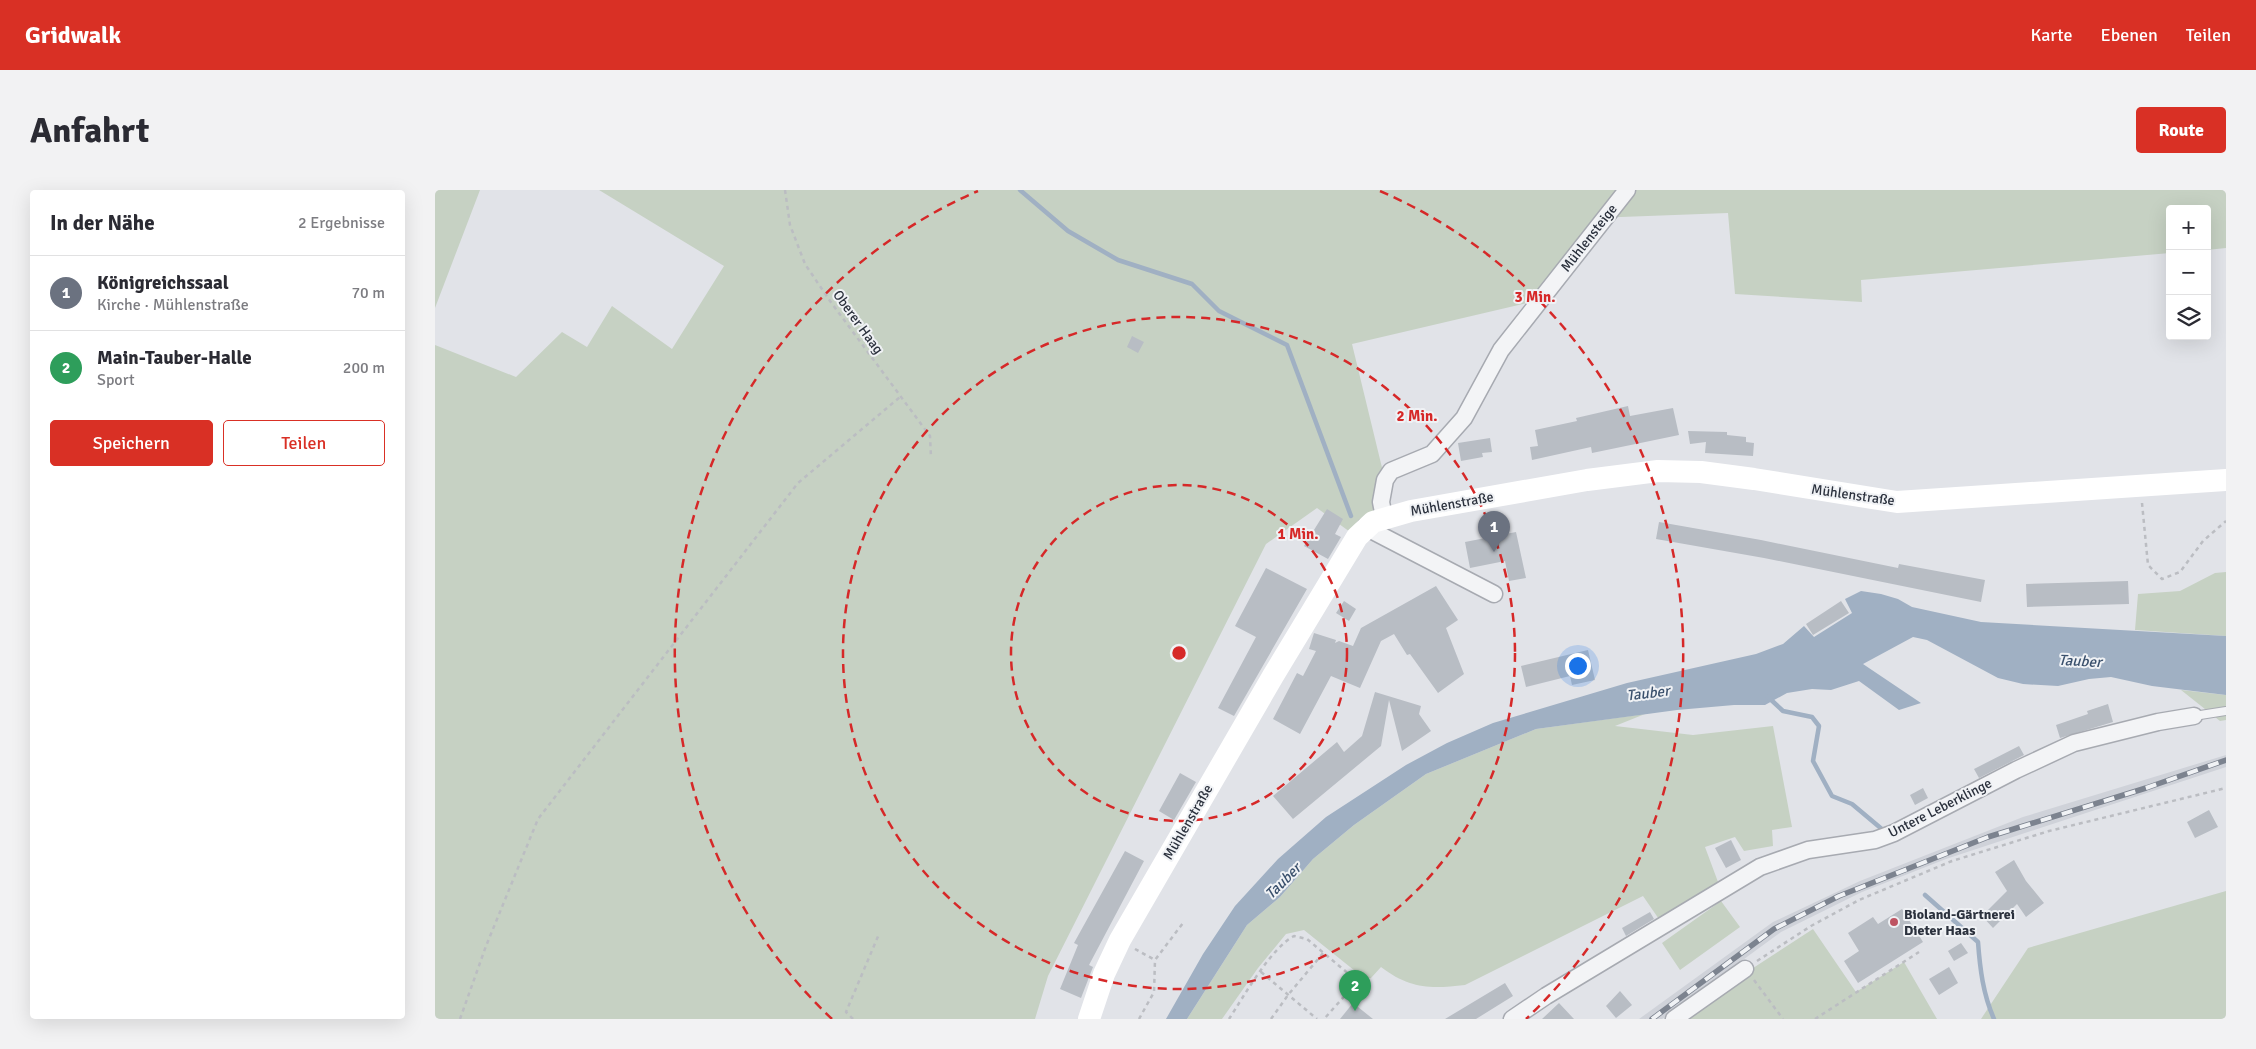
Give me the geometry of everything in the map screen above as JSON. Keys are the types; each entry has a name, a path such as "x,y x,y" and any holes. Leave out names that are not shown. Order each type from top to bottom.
{"main road":[{"name":"Mühlenstraße","path":"1089,1019 1105,974 1120,940 1273,676 1357,537 1374,522 1587,480 1658,471 1688,471 1754,479 1897,502 2226,480"}],"street":[{"name":"Mühlensteige","path":"1374,522 1381,502 1385,480 1391,471 1432,454 1464,418 1501,350 1627,190"},
{"path":"1374,522 1494,594"},
{"name":"Untere Leberklinge","path":"1512,1019 1546,996 1760,867 1808,850 1875,840 1894,833 2073,743 2158,722 2194,716"},
{"path":"1674,1019 1745,969"}],"lane":[{"path":"2194,716 2226,711"}],"path":[{"name":"Oberer Haag","path":"785,190 790,225 805,264 930,436 931,458"},
{"path":"460,1019 485,946 538,819 798,483 900,397"},
{"path":"2140,487 2148,565 2162,579 2180,572 2203,542 2226,521"},
{"path":"1783,1019 1745,969 1811,926 1859,900 1952,861 2049,831 2226,788"},
{"path":"1139,1019 1154,992 1155,960 1183,923"},
{"path":"853,1019 846,1012 879,934"},
{"path":"1229,1019 1261,972 1287,940 1294,936 1307,939 1350,974 1353,983 1349,991 1324,1019"},
{"path":"1120,940 1155,960"},
{"path":"1271,1019 1288,994 1324,952"},
{"path":"1815,1019 1919,952"},
{"path":"1261,972 1317,1019"}],"shaded area":[{"path":"2226,755 2226,767 1946,859 1862,892 1781,932 1662,1019 1639,1019 1773,922 1860,881 2023,817"}],"green space":[{"path":"435,190 480,190 435,308"},
{"path":"599,190 2226,190 2226,248 2211,250 2211,205 2166,205 2166,253 1861,280 1862,302 1735,294 1728,213 1594,218 1531,302 1352,344 1385,480 1381,502 1357,537 1317,508 1266,544 1048,976 1035,1019 435,1019 435,345 516,377 562,332 587,347 612,306 672,349 724,266"},
{"path":"2226,572 2226,636 2135,630 2138,594 2180,591 2215,573"},
{"path":"2181,690 2226,695 2226,720 2220,721"},
{"path":"1645,714 1615,726 1693,735 1773,726 1792,827 1772,830 1773,846 1744,851 1735,837 1705,847 1721,890 1663,925 1643,896 1465,985 1421,986 1401,980 1381,967 1371,978 1365,979 1304,930 1286,934 1258,968 1222,1019 1187,1019 1247,925 1280,897 1313,859 1354,825 1426,774 1536,729"},
{"path":"2226,891 2226,1019 1981,1019 2028,948"},
{"path":"1721,901 1740,927 1680,970 1662,943"},
{"path":"1813,929 1856,992 1904,962 1937,1019 1675,1019"}],"water":[{"name":"Tauber","path":"1861,591 1898,599 1912,607 1981,622 2226,636 2226,695 2152,686 2111,677 2089,679 2058,686 2023,684 1998,678 1927,640 1913,637 1863,664 1921,703 1899,710 1859,681 1831,690 1812,689 1787,693 1765,705 1734,705 1677,710 1536,729 1426,774 1354,825 1313,859 1280,897 1247,925 1187,1019 1166,1019 1203,954 1235,906 1278,859 1326,817 1406,765 1447,743 1493,723 1627,683 1756,654 1783,644 1804,626 1814,637 1852,613 1845,599"}],"building":[{"path":"1132,336 1144,342 1138,353 1127,347"},
{"path":"1628,406 1630,416 1673,408 1679,435 1592,453 1591,447 1532,460 1530,447 1538,446 1535,430 1577,421 1576,418"},
{"path":"1688,431 1727,432 1727,435 1746,437 1746,442 1754,443 1753,456 1705,453 1706,442 1690,444"},
{"path":"1490,438 1492,452 1482,453 1483,457 1461,461 1458,443"},
{"path":"1327,509 1343,519 1335,534 1341,537 1328,559 1304,546"},
{"path":"1659,522 1761,540 1898,568 1899,564 1985,580 1981,602 1764,558 1656,539"},
{"path":"1516,532 1526,578 1509,581 1505,561 1470,568 1465,542"},
{"path":"1266,568 1307,589 1234,716 1218,708 1256,637 1235,626"},
{"path":"2128,581 2129,604 2027,607 2026,584"},
{"path":"1436,586 1458,620 1446,628 1464,674 1438,693 1410,654 1407,655 1394,634 1381,641 1360,688 1331,676 1300,734 1273,719 1297,673 1303,676 1316,651 1309,649 1314,633 1336,640 1335,643 1339,641 1353,646 1361,628"},
{"path":"1344,601 1356,609 1349,621 1336,613"},
{"path":"1841,601 1849,613 1813,635 1806,624"},
{"path":"1588,650 1595,680 1572,685 1570,676 1526,687 1521,666"},
{"path":"1375,692 1421,706 1419,714 1431,731 1402,751 1389,700 1381,746 1293,819 1273,796 1337,742 1344,752 1362,736"},
{"path":"2108,704 2113,722 2060,738 2056,725 2088,714 2087,711"},
{"path":"2019,746 2024,755 1979,778 1974,769"},
{"path":"1180,773 1196,782 1174,820 1159,811"},
{"path":"1923,788 1928,798 1915,805 1910,795"},
{"path":"2209,810 2218,827 2195,838 2187,822"},
{"path":"1731,840 1741,860 1726,868 1715,848"},
{"path":"1125,851 1144,861 1089,965 1093,967 1081,998 1060,989 1078,945 1074,943"},
{"path":"2014,860 2026,881 2044,903 2026,917 2017,904 1993,928 1982,916 2007,891 1995,872"},
{"path":"1902,909 1923,942 1858,983 1844,961 1859,951 1848,933 1873,917 1878,924"},
{"path":"1650,912 1654,919 1626,936 1622,928"},
{"path":"1961,943 1968,953 1954,961 1948,951"},
{"path":"1949,967 1958,983 1939,995 1929,979"},
{"path":"1505,983 1513,996 1476,1019 1445,1019"},
{"path":"1620,991 1632,1005 1616,1018 1606,1006"},
{"path":"1353,1003 1373,1019 1340,1019"},
{"path":"1559,1003 1574,1019 1542,1019"}],"waterway":[{"path":"1020,190 1068,231 1118,260 1192,284 1219,311 1287,345 1351,516"},
{"path":"1768,697 1783,711 1812,717 1819,726 1813,761 1832,796 1852,804 1883,830"},
{"path":"1925,895 1978,942 1983,981 1994,1019"}],"railway":[{"path":"1652,1019 1774,929 1839,896 1988,837 2146,788 2226,760"}],"place":[{"name":"Königreichssaal","path":"1494,552"},
{"name":"Bioland-Gärtnerei Dieter Haas","path":"1894,922"},
{"name":"Main-Tauber-Halle","path":"1355,1011"}]}
